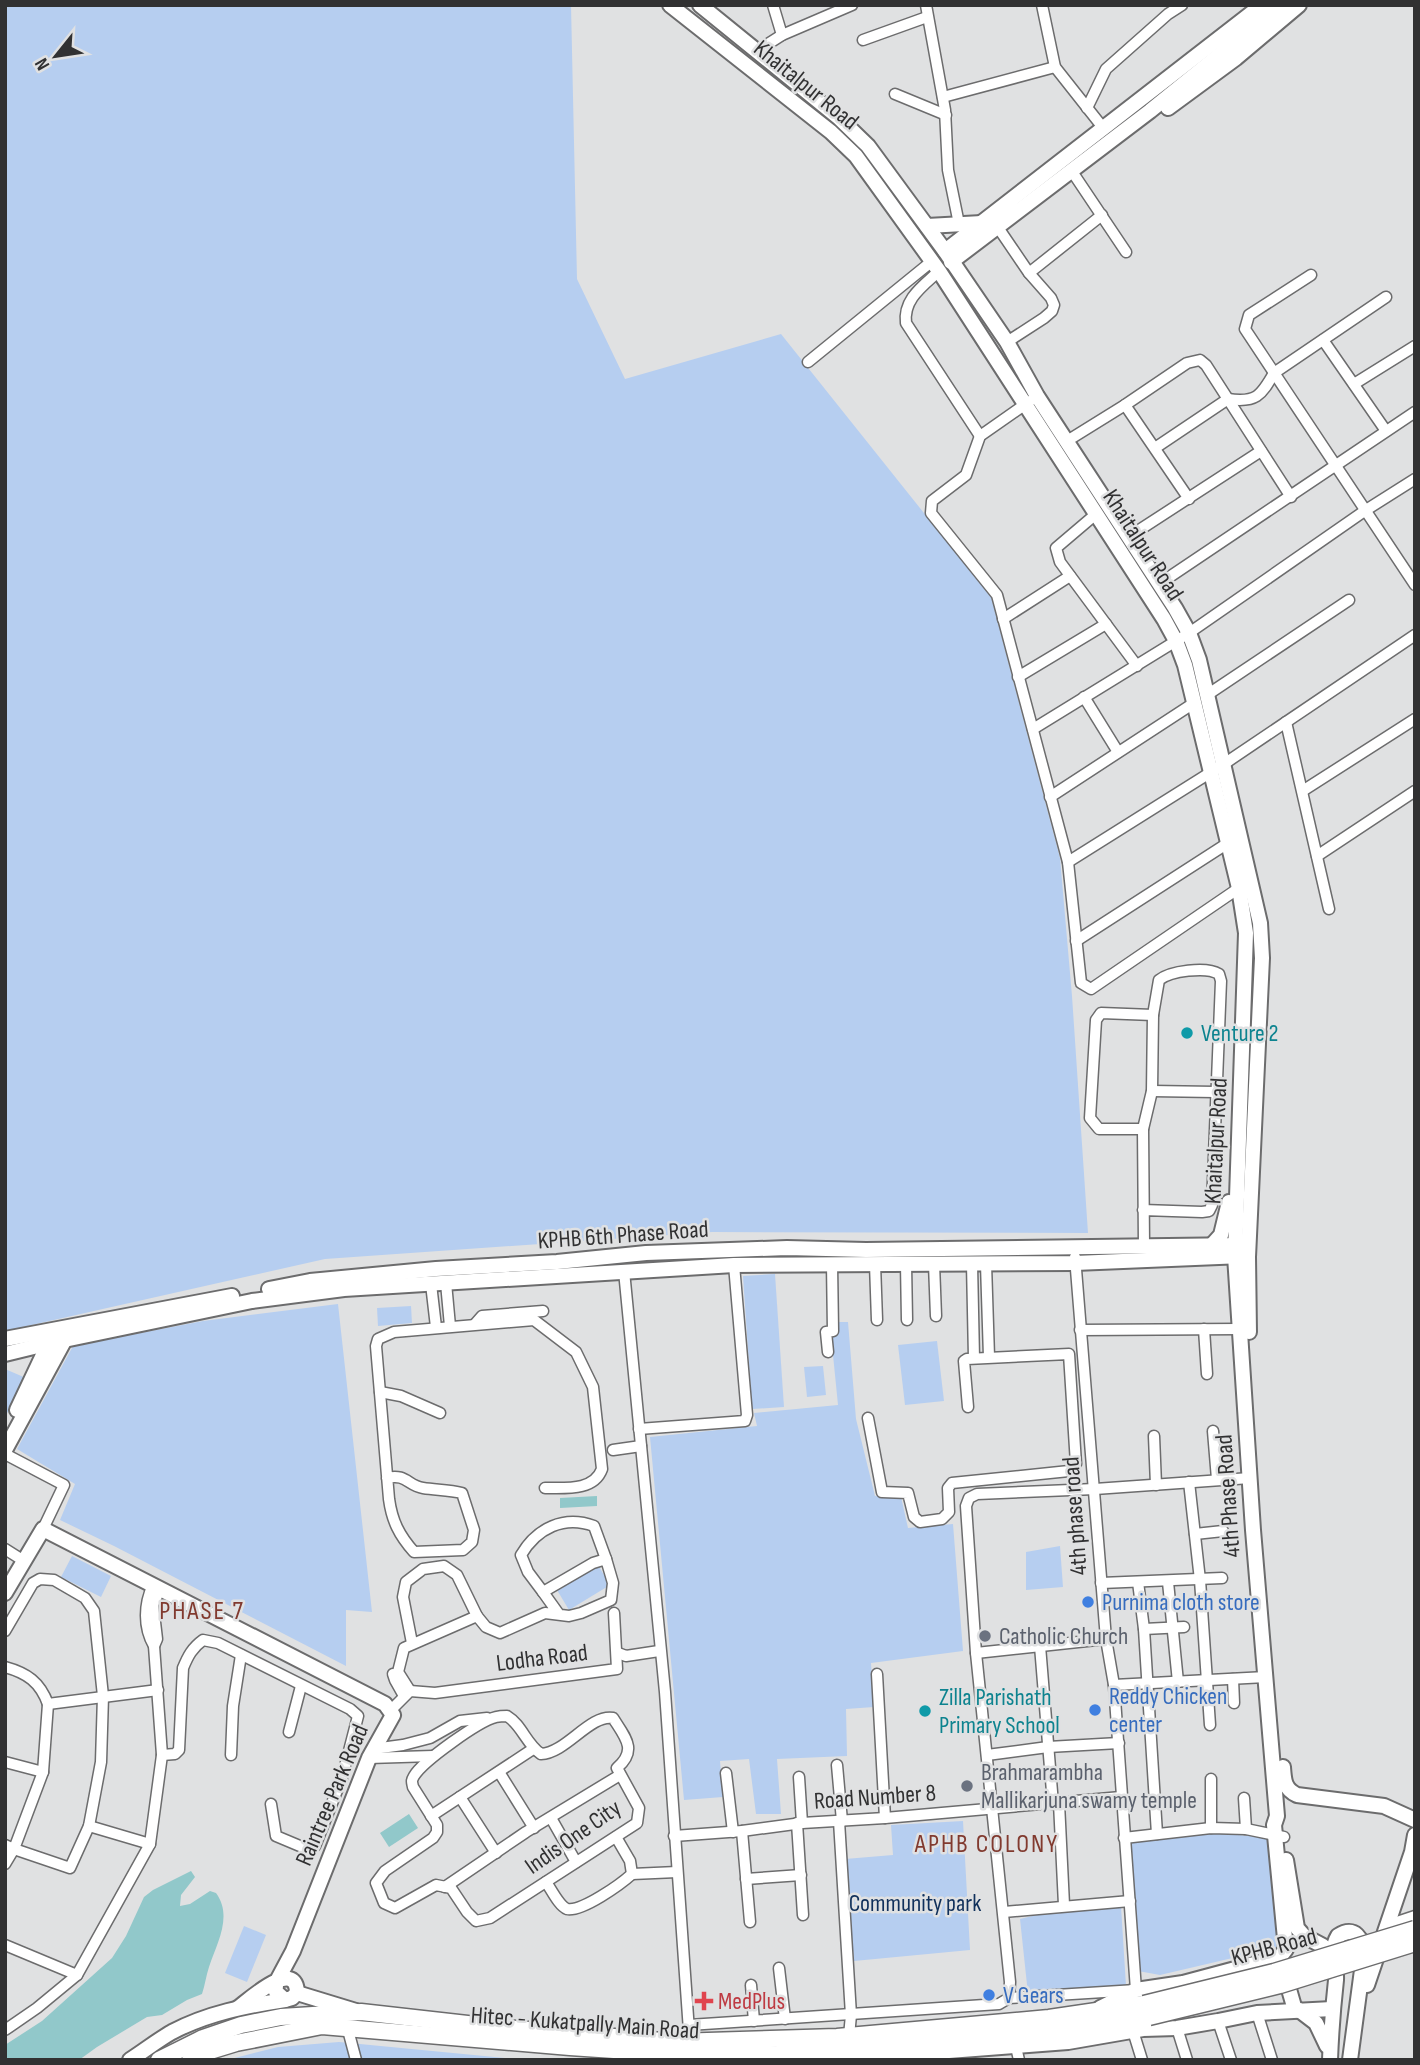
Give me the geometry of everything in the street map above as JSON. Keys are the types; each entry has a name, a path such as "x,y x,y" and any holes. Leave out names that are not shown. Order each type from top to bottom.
{"main road":[{"name":"KPHB Road","path":"1143,2004 1274,1972 1415,1929"},
{"name":"KPHB Road","path":"1143,2004 1280,1985 1415,1943"},
{"path":"159,2060 203,2038 242,2025 281,2017 361,2012 688,2045 849,2036 1090,2014 1143,2004"},
{"name":"Hitec - Kukatpally Main Road","path":"190,2060 200,2054 236,2043 322,2026 572,2054 688,2045 777,2054 867,2056 1044,2032 1143,2004"}],"street":[{"name":"Khaitalpur Road","path":"670,5 831,132 856,156 1031,400 1067,441 1159,584 1183,637 1185,665 1239,888 1246,933 1247,965 1237,1182 1242,1251"},
{"name":"Khaitalpur Road","path":"699,5 838,117 868,146 1007,342 1031,400 1096,514 1199,660 1260,923 1262,958 1242,1251"},
{"path":"773,5 782,35"},
{"path":"926,5 946,115 948,170 959,224"},
{"path":"1042,5 1055,68 1104,129"},
{"path":"1087,108 1106,69 1166,10 1182,5"},
{"path":"1104,129 1125,104 1247,5"},
{"path":"927,226 991,224 1104,129 1262,5"},
{"path":"948,256 1128,128 1281,5"},
{"path":"1128,128 1153,120 1236,58 1298,5"},
{"path":"757,51 782,35 848,6"},
{"path":"863,40 928,17"},
{"path":"943,97 1055,68"},
{"path":"895,94 946,115"},
{"path":"1071,170 1126,252"},
{"path":"1029,273 1102,215"},
{"path":"991,224 1054,305 1052,311 1007,342"},
{"path":"808,362 935,267"},
{"path":"935,267 910,300 905,312 906,323 980,436"},
{"path":"1311,275 1249,315 1245,329 1415,585"},
{"path":"1155,449 1228,399 1244,401 1256,398 1265,390 1274,373 1386,297"},
{"path":"1323,340 1386,431"},
{"path":"1354,384 1415,345"},
{"path":"1067,441 1187,363 1200,360 1206,365 1291,497"},
{"path":"1031,400 980,436 966,475 932,501 931,513 997,596 1068,862 1081,983 1091,989 1239,888"},
{"path":"1125,405 1189,499"},
{"path":"1159,584 1415,412"},
{"path":"1130,537 1261,451"},
{"path":"1033,729 1183,637 1415,479"},
{"path":"1096,514 1056,548 1060,562 1137,666"},
{"path":"1003,619 1070,576"},
{"path":"1207,695 1349,600"},
{"path":"1018,677 1106,624"},
{"path":"1068,862 1224,764 1415,635"},
{"path":"1084,697 1118,752"},
{"path":"1050,797 1194,704"},
{"path":"1304,790 1415,719"},
{"path":"1286,722 1304,790 1329,909"},
{"path":"1317,856 1415,791"},
{"path":"1076,941 1228,843"},
{"path":"1143,1210 1209,1211 1212,1205 1220,981 1219,974 1212,970 1165,976 1159,980 1153,1015 1152,1091 1143,1129 1143,1210 1144,1245"},
{"path":"1143,1129 1099,1129 1090,1118 1096,1020 1101,1013 1153,1015"},
{"path":"1152,1091 1215,1092"},
{"path":"1212,1245 1221,1235 1230,1196 1237,1182"},
{"name":"KPHB 6th Phase Road","path":"5,1339 61,1335 344,1283 646,1253 787,1248 866,1250 1144,1245 1212,1245 1242,1251"},
{"name":"4th phase road","path":"1075,1246 1106,1639 1114,1685 1124,1838 1143,2004"},
{"name":"KPHB 6th Phase Road","path":"344,1283 431,1284 734,1265 1075,1263 1242,1251"},
{"name":"4th Phase Road","path":"1242,1251 1240,1329 1277,1816 1274,1825 1280,1836 1297,1928 1304,1936 1323,1946 1332,2003"},
{"name":"4th Phase Road","path":"1242,1251 1284,1784 1290,1792 1297,1795 1384,1806 1415,1820"},
{"path":"828,1352 826,1332 833,1331 832,1264"},
{"path":"875,1264 877,1320"},
{"path":"906,1264 907,1320"},
{"path":"934,1264 936,1316"},
{"path":"979,1264 989,1357"},
{"path":"974,1358 979,1264"},
{"path":"639,1429 745,1421 747,1415 734,1265"},
{"path":"624,1271 666,1707 688,2045 754,2021 999,2004 1009,1998 1143,2004 1184,1983 1280,1958 1297,2010 1316,2023 1325,2039 1330,2057"},
{"path":"446,1283 450,1326"},
{"path":"431,1284 436,1325"},
{"path":"475,1324 482,1316 543,1311"},
{"path":"387,1478 397,1476 409,1480 419,1488 462,1493 474,1530 472,1542 463,1550 414,1552 392,1519 387,1478 376,1346 378,1339 384,1335 436,1325 534,1320 576,1352 593,1387 602,1469 593,1482 573,1488 545,1488"},
{"path":"1204,1329 1207,1374"},
{"path":"1080,1330 1240,1329"},
{"path":"5,1433 61,1335"},
{"path":"5,1593 43,1529 64,1485 5,1452 61,1335"},
{"name":"KPHB 6th Phase Road","path":"5,1354 61,1335"},
{"path":"867,1419 882,1492 908,1493 914,1517 919,1522 942,1519 949,1512 948,1488 952,1483 1069,1471 1074,1468 1076,1464 1069,1353 974,1358 964,1361 968,1407"},
{"path":"380,1392 401,1396 440,1413"},
{"path":"1213,1431 1217,1479"},
{"path":"1154,1436 1156,1485"},
{"path":"613,1450 641,1446"},
{"path":"1009,1998 1004,1912 976,1653 966,1506 969,1498 977,1494 1250,1478"},
{"path":"1189,1482 1210,1725"},
{"path":"412,1643 403,1597 406,1582 423,1569 444,1566 457,1575 477,1616 486,1627 500,1633 545,1613 569,1616 611,1600 613,1583 594,1526 581,1521 552,1525 534,1536 521,1555 528,1572 558,1613"},
{"name":"Raintree Park Road","path":"43,1529 391,1711 371,1754 293,1951 278,1979"},
{"path":"1195,1534 1223,1531"},
{"path":"5,1549 24,1561"},
{"path":"542,1592 593,1563 606,1559"},
{"path":"5,1631 33,1583 40,1578 54,1580 85,1598 94,1611 103,1696 101,1762 89,1826 70,1868 10,1847"},
{"path":"1101,1583 1222,1578"},
{"path":"1168,1581 1178,1627 1178,1682"},
{"path":"1138,1582 1144,1629 1157,1834"},
{"path":"5,2030 78,1975 150,1844 162,1755 154,1646 157,1639 153,1605 157,1587"},
{"name":"Lodha Road","path":"408,1694 611,1671 617,1668 620,1653 614,1614"},
{"path":"408,1694 398,1672 404,1648 477,1616"},
{"path":"1144,1629 1178,1627"},
{"path":"976,1653 1106,1639"},
{"path":"162,1755 174,1754 179,1750 183,1668 193,1647 203,1640 218,1643 350,1709 358,1716 358,1725 342,1778 315,1846 307,1849 276,1836 271,1804"},
{"path":"1040,1646 1064,1905"},
{"path":"620,1653 626,1656 659,1651"},
{"path":"231,1755 233,1706 241,1655"},
{"path":"5,1667 19,1671 42,1688 48,1704 43,1772 5,1864"},
{"path":"393,1674 395,1681 408,1694"},
{"path":"877,1674 885,1818"},
{"path":"1114,1685 1266,1677"},
{"path":"1233,1679 1234,1703"},
{"path":"289,1732 301,1686"},
{"path":"48,1704 158,1690"},
{"path":"391,1711 408,1694"},
{"path":"391,1711 408,1694"},
{"path":"371,1754 430,1738 460,1721 508,1716 515,1720 533,1749 431,1816"},
{"path":"495,1717 433,1756 411,1780 437,1825 437,1832 433,1838 385,1871 376,1882 384,1903 395,1908 436,1885 445,1887 620,1775"},
{"name":"Indis One City","path":"445,1887 451,1888 476,1921 490,1918 637,1823 639,1808 617,1768 624,1762 629,1747 628,1741 613,1718 601,1719 547,1753 541,1754 533,1749"},
{"path":"414,1755 430,1738"},
{"path":"987,1755 1048,1747 1119,1744"},
{"path":"371,1754 433,1756"},
{"path":"5,1762 43,1772"},
{"path":"837,1765 851,2015 849,2036"},
{"path":"499,1772 534,1828"},
{"path":"726,1773 746,1879 750,1922"},
{"path":"799,1777 803,1915"},
{"path":"1211,1779 1211,1828"},
{"path":"460,1797 496,1853"},
{"name":"Road Number 8","path":"674,1836 1121,1797"},
{"path":"1244,1798 1246,1829"},
{"path":"551,1818 576,1862"},
{"path":"89,1826 150,1844"},
{"path":"1124,1838 1211,1828 1246,1829 1280,1836"},
{"path":"1359,2006 1412,1852 1415,1835"},
{"name":"4th Phase Road","path":"1280,1836 1286,1949 1280,1958"},
{"path":"616,1837 631,1861 632,1874"},
{"path":"546,1882 563,1906 569,1909 580,1908 632,1874 677,1872"},
{"path":"746,1879 801,1875"},
{"path":"1004,1912 1130,1901"},
{"path":"1388,1925 1415,1916"},
{"path":"1330,2057 1332,2003 1336,1979 1333,1950 1335,1941 1342,1933 1354,1933 1362,1940 1364,1955 1350,2060"},
{"path":"5,1945 78,1975"},
{"name":"Raintree Park Road","path":"292,1992 293,1951"},
{"path":"779,1968 785,2019"},
{"path":"237,2008 278,1979 288,1977 292,1992"},
{"path":"278,1979 276,1992 292,1992 361,2012"},
{"path":"751,1985 754,2021"},
{"path":"130,2060 173,2032 214,2014 292,1992"},
{"path":"831,2060 867,2056 1018,2053 1133,2031 1177,2028 1332,2003"},
{"path":"1257,2013 1272,2060"},
{"path":"1218,2021 1231,2060"},
{"path":"1177,2028 1187,2060"},
{"path":"348,2029 356,2060"},
{"path":"1133,2031 1142,2060"}],"green space":[{"path":"5,5 571,5 577,279 625,379 781,334 991,597 1060,858 1088,1233 712,1232 325,1259 5,1331"},
{"path":"775,1274 784,1407 752,1409 743,1276"},
{"path":"338,1304 372,1612 346,1610 346,1666 60,1520 75,1484 17,1449 73,1346 203,1321"},
{"path":"411,1306 412,1323 378,1326 377,1308"},
{"path":"837,1322 848,1322 856,1419 875,1496 901,1497 908,1528 953,1524 963,1651 871,1663 874,1707 846,1709 847,1756 777,1759 781,1814 756,1814 749,1759 720,1761 723,1797 684,1800 650,1437 757,1426 754,1413 838,1405 831,1335 838,1334"},
{"path":"937,1341 944,1401 905,1405 898,1345"},
{"path":"823,1366 826,1395 807,1397 804,1367"},
{"path":"5,1369 26,1378 5,1417"},
{"path":"1060,1546 1063,1587 1026,1590 1026,1552"},
{"path":"72,1556 111,1576 101,1597 61,1577"},
{"path":"598,1565 610,1585 569,1610 557,1590"},
{"name":"Community park","path":"963,1821 970,1950 854,1961 845,1859 893,1855 891,1825"},
{"path":"1219,1833 1268,1838 1279,1947 1160,1975 1138,1971 1128,1843"},
{"path":"1121,1906 1126,1986 1028,1994 1020,1919 1045,1913"},
{"path":"244,1926 266,1935 247,1982 225,1973"},
{"path":"339,2042 526,2060 227,2060 278,2047"}],"shaded area":[{"path":"597,1496 597,1506 560,1508 560,1498"},
{"path":"409,1814 418,1828 389,1847 380,1833"},
{"path":"191,1871 195,1877 181,1895 180,1906 190,1904 210,1891 216,1893 223,1911 222,1930 202,1994 162,2015 147,2017 79,2060 5,2060 5,2045 42,2021 112,1958 126,1936 144,1897"}],"place":[{"name":"Venture 2","path":"1187,1033"},
{"name":"Purnima cloth store","path":"1088,1602"},
{"name":"Catholic Church","path":"985,1636"},
{"name":"Reddy Chicken center","path":"1095,1710"},
{"name":"Zilla Parishath Primary School","path":"925,1711"},
{"name":"Brahmarambha Mallikarjuna swamy temple","path":"967,1786"},
{"name":"V Gears","path":"989,1995"},
{"name":"MedPlus","path":"704,2001"}],"district":[{"name":"PHASE 7","path":"202,1611"},
{"name":"APHB COLONY","path":"987,1844"}]}
